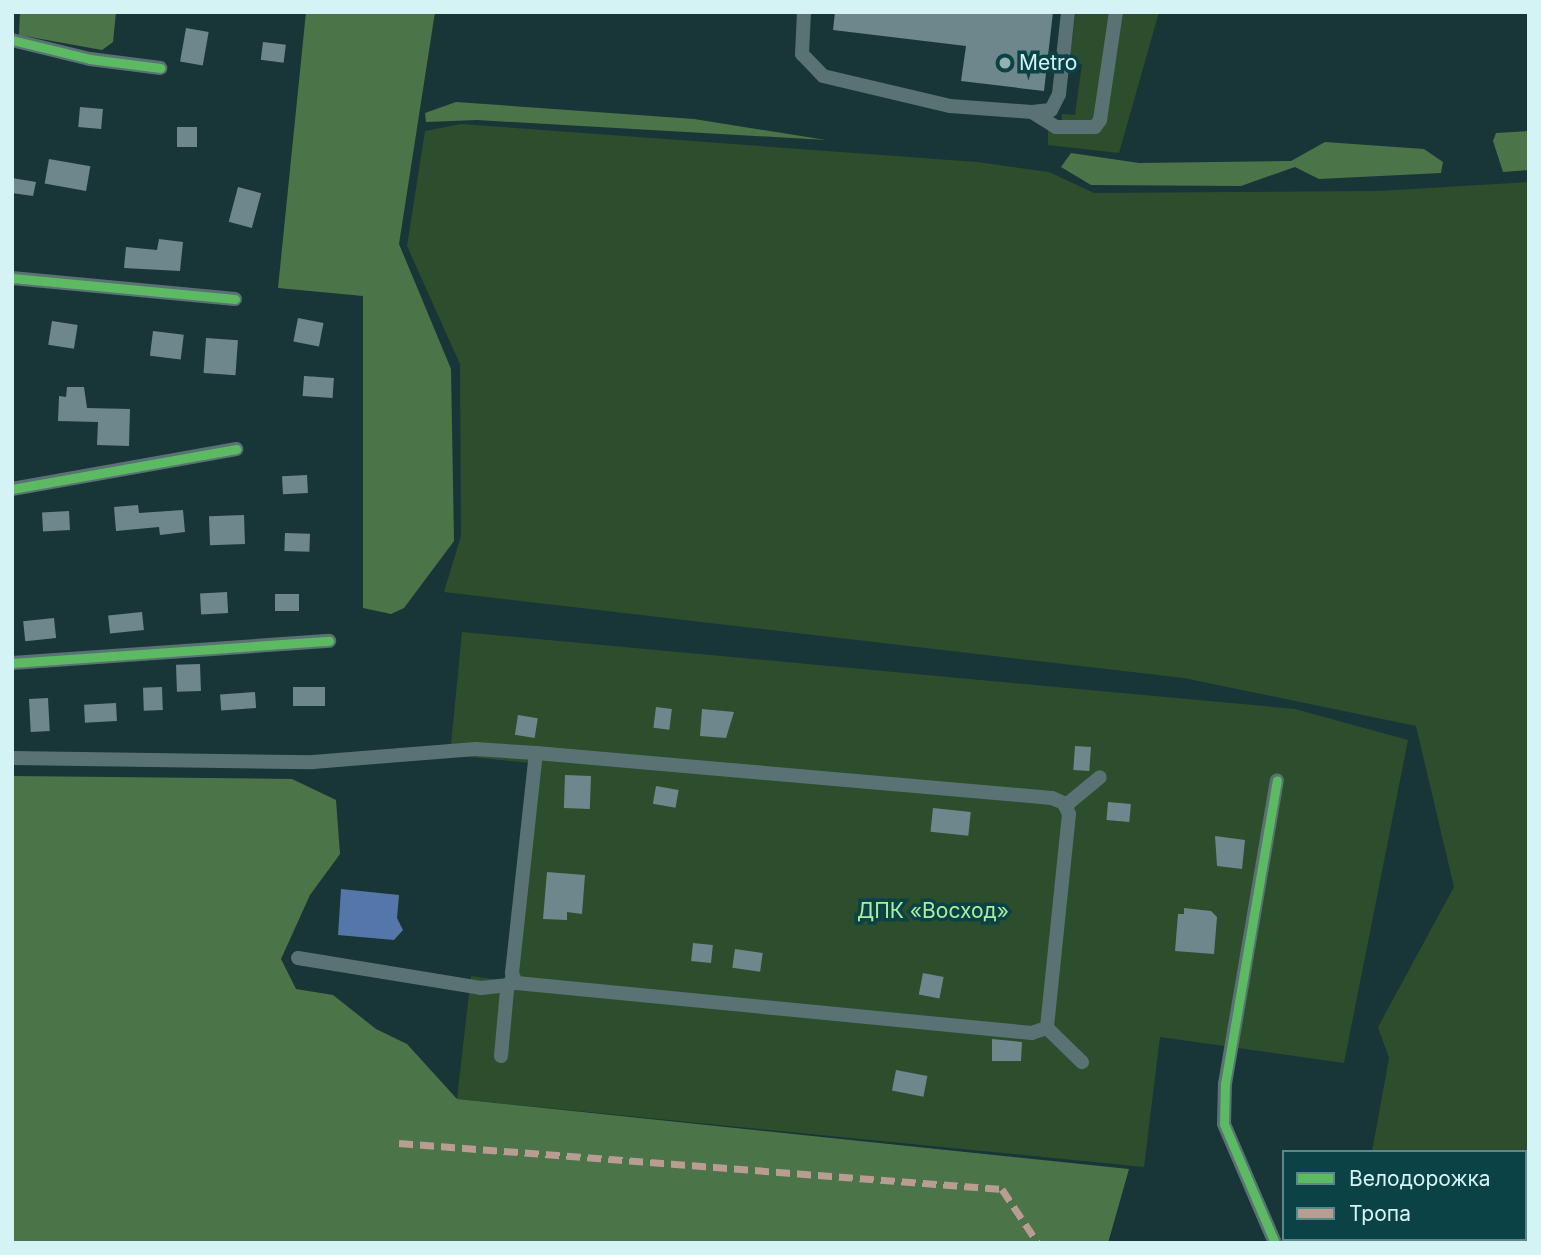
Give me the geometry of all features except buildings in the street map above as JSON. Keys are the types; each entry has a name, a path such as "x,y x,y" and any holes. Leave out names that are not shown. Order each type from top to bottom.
{"street":[{"path":"804,12 802,54 823,76 950,106 1032,112 1051,110 1059,94 1068,12"},
{"path":"1032,112 1056,127 1095,127 1100,120 1116,12"},
{"path":"12,40 90,59 160,68"},
{"path":"12,278 235,299"},
{"path":"12,489 236,449"},
{"path":"12,663 329,641"},
{"path":"12,758 313,762 451,750 536,753 1052,798 1065,806 1069,814 1047,1028"},
{"path":"501,1056 536,753"},
{"path":"1065,806 1100,777"},
{"path":"1275,1243 1224,1124 1226,1084 1277,780"},
{"path":"298,958 481,988 510,982 523,986 1032,1033 1047,1028"},
{"path":"1047,1028 1082,1062"}],"green space":[{"path":"20,12 116,12 113,42 102,50 19,35"},
{"path":"306,12 435,12 399,244 451,369 454,541 404,608 391,614 363,608 363,296 278,288"},
{"path":"1076,12 1110,12 1094,120 1062,123 1062,114 1075,115 1082,64 1069,62"},
{"path":"1118,12 1159,12 1119,153 1048,145 1048,130 1090,134 1099,127"},
{"path":"456,102 694,119 826,140 477,120 426,122 425,113"},
{"path":"461,124 977,162 1049,172 1094,193 1379,191 1529,182 1529,1243 1355,1243 1527,1241 1527,1150 1372,1150 1389,1058 1378,1027 1454,887 1416,726 1184,678 444,592 461,536 460,364 407,246 425,131"},
{"path":"1529,131 1529,170 1503,172 1493,141 1496,133"},
{"path":"1325,142 1424,149 1443,162 1441,173 1319,179 1295,167 1241,186 1091,185 1061,167 1071,153 1139,163 1291,161"},
{"name":"ДПК «Восход»","path":"462,632 1295,709 1408,740 1344,1063 1160,1037 1144,1167 457,1099 471,976 507,981 531,763 450,755"},
{"path":"12,776 292,779 336,800 340,854 310,895 281,959 296,989 333,995 376,1029 407,1044 457,1099 1129,1169 1108,1243 12,1243"}],"water":[{"path":"341,889 399,895 397,918 403,930 394,940 338,935"}],"marked path":[{"path":"399,1143 1002,1189 1038,1243"}],"cycle path":[{"path":"12,40 90,59 160,68"},
{"path":"12,278 235,299"},
{"path":"12,489 236,449"},
{"path":"12,663 329,641"},
{"path":"1275,1243 1224,1124 1225,1084 1277,780"}],"place":[{"name":"Metro","path":"1005,63"}]}
